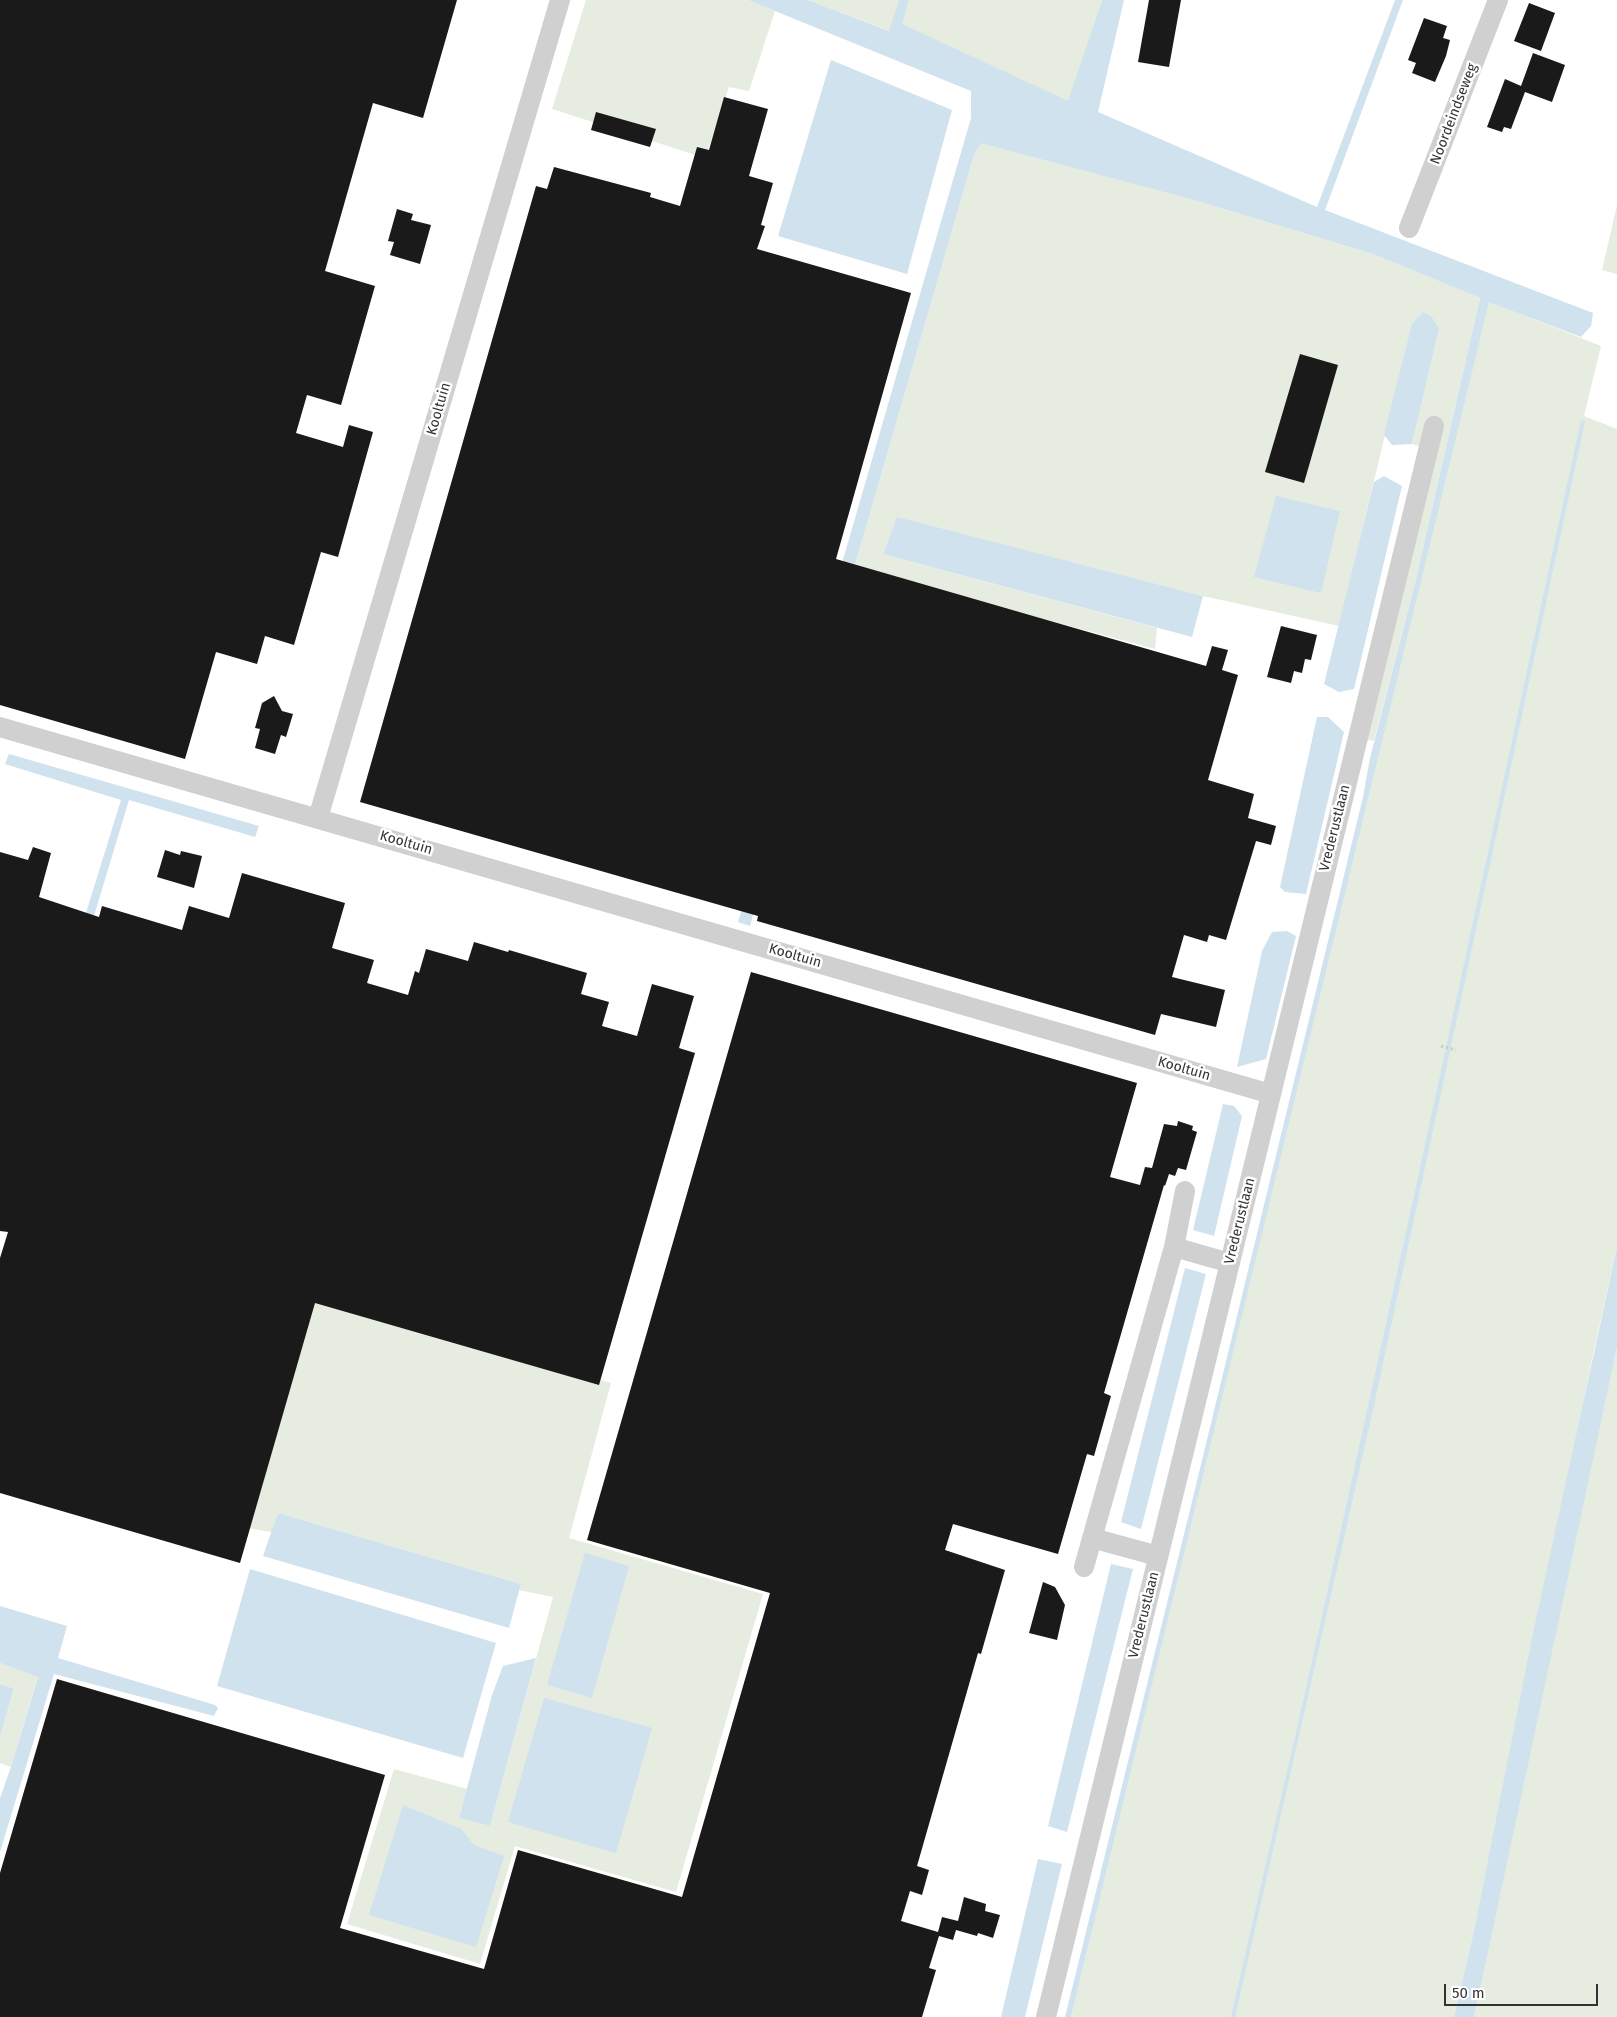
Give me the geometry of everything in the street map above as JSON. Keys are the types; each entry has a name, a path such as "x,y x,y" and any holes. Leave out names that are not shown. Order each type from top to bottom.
{"street":[{"name":"Kooltuin","path":"318,818 560,0"},
{"name":"Noordeindseweg","path":"1409,228 1498,0"},
{"name":"Vrederustlaan","path":"1046,2017 1434,426"},
{"name":"Kooltuin","path":"0,727 1271,1094"},
{"path":"1084,1567 1174,1246 1185,1191"},
{"path":"1174,1246 1230,1263"},
{"path":"1092,1538 1158,1556"}],"path":[{"path":"1441,1046 1456,1050"}],"shaded area":[{"path":"586,0 748,0 775,11 749,91 729,87 705,158 552,109"},
{"path":"808,0 899,0 890,31"},
{"path":"909,0 1102,0 1068,102 901,24"},
{"path":"981,142 1194,200 1373,254 1480,298 1416,579 1374,741 1364,739 1421,447 1412,444 1439,329 1423,312 1412,323 1339,626 1203,596 897,518 883,554 1157,628 1155,649 854,568 974,155"},
{"path":"1617,205 1617,274 1602,270"},
{"path":"1488,301 1601,346 1584,416 1617,429 1617,1247 1475,1926 1454,2017 1071,2017"},
{"path":"313,1298 611,1383 569,1538 763,1594 676,1892 515,1846 480,1964 347,1924 394,1769 467,1789 459,1818 490,1826 553,1597 519,1590 521,1584 278,1513 272,1532 241,1527"},
{"path":"1617,1347 1617,2017 1474,2017 1541,1698"},
{"path":"0,1663 38,1676 11,1767 0,1763 0,1737 14,1690 0,1684"}],"water":[{"path":"748,0 808,0 889,31 899,0 909,0 902,24 1068,101 1102,0 1124,0 1098,112 1317,207 1395,0 1403,0 1325,210 1593,313 1591,326 1581,337 1489,302 1071,2017 1065,2017 1363,797 1370,758 1416,579 1480,298 1373,254 1194,200 981,143 974,155 750,926 738,922 971,118 971,91"},
{"path":"831,60 952,110 907,274 778,236"},
{"path":"1423,312 1431,316 1439,329 1412,444 1392,445 1384,435 1412,323"},
{"path":"1581,420 1585,421 1373,1410 1235,2017 1231,2017 1308,1680"},
{"path":"1384,476 1402,486 1354,689 1339,692 1324,684 1374,482"},
{"path":"1276,496 1340,511 1321,593 1254,577"},
{"path":"897,517 1203,596 1192,637 883,554"},
{"path":"1317,717 1328,717 1344,732 1306,894 1285,892 1280,887"},
{"path":"9,754 259,826 255,837 129,800 0,1227 0,1190 121,800 5,764"},
{"path":"1287,931 1296,936 1266,1059 1237,1067 1262,951 1272,932"},
{"path":"1223,1104 1234,1106 1242,1116 1214,1236 1193,1230"},
{"path":"1617,1247 1617,1347 1474,2017 1454,2017 1475,1926 1532,1638"},
{"path":"1185,1268 1206,1274 1141,1529 1121,1522"},
{"path":"278,1513 521,1584 509,1628 263,1556"},
{"path":"585,1553 629,1566 592,1698 547,1685"},
{"path":"1111,1564 1133,1569 1067,1832 1048,1826"},
{"path":"250,1569 496,1643 463,1758 217,1686"},
{"path":"0,1606 67,1626 58,1658 215,1705 218,1708 214,1716 54,1674 0,1852 0,1798 38,1677 0,1663"},
{"path":"536,1658 490,1826 459,1818 492,1695 503,1666"},
{"path":"0,1684 14,1689 0,1737"},
{"path":"544,1698 652,1728 616,1853 508,1822"},
{"path":"403,1805 461,1829 474,1845 504,1856 476,1947 369,1915"},
{"path":"1038,1859 1062,1864 1025,2017 1001,2017"}],"building":[{"path":"0,0 457,0 423,118 373,103 325,271 375,286 341,405 307,395 296,433 343,447 349,425 373,432 338,557 321,552 294,645 265,636 257,664 216,652 185,759 0,705"},
{"path":"1149,0 1181,0 1169,67 1138,62"},
{"path":"1529,3 1555,13 1541,51 1514,41"},
{"path":"1424,18 1447,26 1443,38 1450,40 1446,56 1435,82 1412,73 1416,63 1408,60"},
{"path":"1533,53 1565,65 1552,102 1525,92 1511,129 1504,127 1502,132 1487,127 1505,79 1521,86"},
{"path":"724,97 768,109 749,176 773,183 761,225 765,226 757,249 911,293 836,559 1206,666 1212,646 1228,650 1222,670 1238,675 1208,780 1254,794 1248,818 1276,826 1271,845 1256,841 1226,940 1209,935 1207,942 1184,935 1172,977 1225,990 1216,1027 1161,1014 1155,1035 757,921 758,916 360,802 536,186 547,189 554,167 651,193 650,197 680,206 697,147 709,150"},
{"path":"596,112 656,129 650,147 591,130"},
{"path":"397,209 413,214 411,220 431,225 420,264 390,255 394,242 388,241"},
{"path":"1300,354 1338,365 1304,483 1265,472"},
{"path":"1281,626 1317,635 1311,660 1305,659 1302,673 1294,671 1291,683 1267,677"},
{"path":"274,696 282,711 293,714 286,737 281,735 275,754 255,748 260,729 255,728 262,703"},
{"path":"33,847 51,853 39,897 99,917 102,906 182,930 189,906 229,918 242,873 345,903 332,948 374,960 367,983 408,995 415,971 419,973 426,949 468,961 474,942 508,952 509,950 587,973 581,994 609,1002 602,1026 637,1036 652,984 694,996 679,1048 695,1053 599,1385 315,1303 240,1563 0,1493 0,1258 8,1232 0,1231 0,852 28,860"},
{"path":"165,850 180,855 181,851 202,856 194,888 157,877"},
{"path":"751,972 1137,1083 1110,1177 1140,1185 1145,1167 1152,1168 1164,1124 1177,1126 1178,1121 1193,1126 1192,1130 1197,1132 1186,1170 1178,1168 1175,1176 1169,1174 1164,1185 1104,1393 1111,1396 1094,1456 1087,1454 1058,1554 953,1524 945,1550 1005,1570 981,1654 978,1653 917,1866 929,1870 922,1895 910,1891 901,1921 938,1932 942,1917 958,1921 964,1897 986,1904 985,1911 1000,1915 993,1938 978,1933 977,1936 956,1930 953,1940 939,1936 929,1968 936,1970 922,2017 0,2017 0,1873 57,1679 385,1775 340,1928 484,1969 518,1850 682,1897 770,1593 587,1540"},
{"path":"1043,1582 1055,1587 1065,1605 1057,1640 1029,1633"}]}
